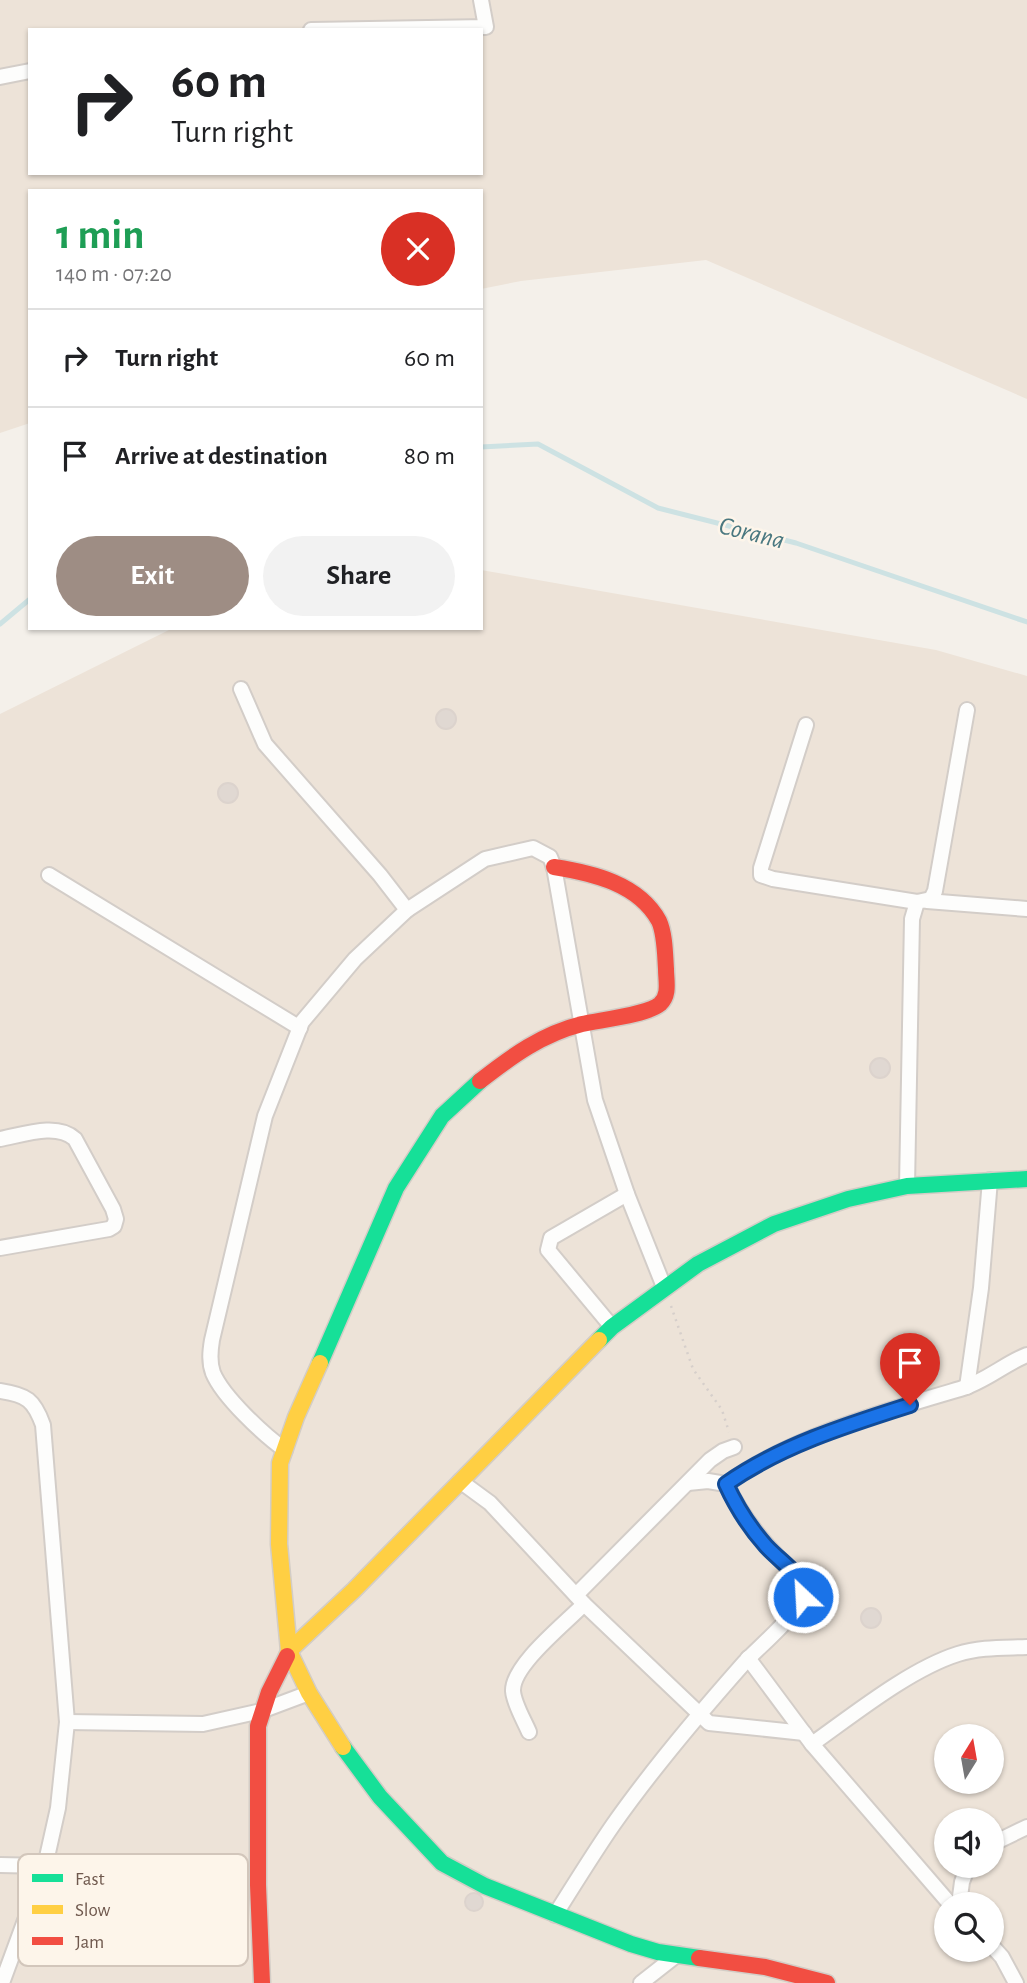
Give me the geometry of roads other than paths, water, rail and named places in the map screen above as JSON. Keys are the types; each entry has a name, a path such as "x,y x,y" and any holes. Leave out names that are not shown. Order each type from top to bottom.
{"street":[{"path":"465,28 486,27 481,0"},
{"path":"0,77 28,71"},
{"path":"241,689 265,744 380,875 407,911"},
{"path":"907,1186 912,919 922,901 935,891 967,710"},
{"path":"806,725 761,875 773,880 922,901 1027,909"},
{"path":"285,1450 268,1437 221,1386 209,1359 265,1116 300,1028 355,959 407,911 485,859 533,848 550,856 594,1100 664,1287"},
{"path":"554,867 588,872 639,895 660,923 664,938 667,993 659,1005 622,1017 582,1024 521,1049 474,1085 442,1116 396,1188 296,1417 280,1463 279,1544 289,1651 309,1693 355,1765 442,1863 485,1886 631,1944 658,1952 765,1967 827,1983"},
{"path":"49,875 300,1028"},
{"path":"0,1139 46,1131 69,1133 75,1139 116,1219 114,1226 109,1229 0,1248"},
{"path":"262,1983 258,1872 258,1726 261,1711 289,1651 354,1590 612,1326 698,1264 774,1224 848,1199 907,1186 1027,1179"},
{"path":"967,1387 981,1288 990,1180"},
{"path":"612,1326 548,1250 551,1238 627,1194"},
{"path":"688,1483 708,1481 726,1484 744,1471 795,1446 859,1421 967,1387 1027,1355"},
{"path":"0,1391 21,1395 30,1401 43,1425 67,1722 58,1808 48,1854"},
{"path":"529,1732 513,1693 517,1675 580,1599 688,1483 710,1460 734,1447"},
{"path":"460,1481 490,1503 580,1599 709,1723 808,1739 927,1668 959,1653 991,1648 1027,1647"},
{"path":"555,1915 614,1824 698,1714 748,1658 789,1618 803,1597 805,1587 801,1580 765,1545 736,1505 726,1484"},
{"path":"748,1658 808,1739 940,1892"},
{"path":"67,1722 203,1724 261,1711 309,1693"},
{"path":"1004,1838 1027,1827"},
{"path":"0,1865 18,1865"},
{"path":"2,1983 18,1939"},
{"path":"641,1983 678,1954"},
{"path":"1004,1961 1016,1983"}],"waterway":[{"name":"Corana","path":"483,447 538,444 658,508 796,543 1027,622"},
{"name":"Corana","path":"0,624 28,601"}]}
